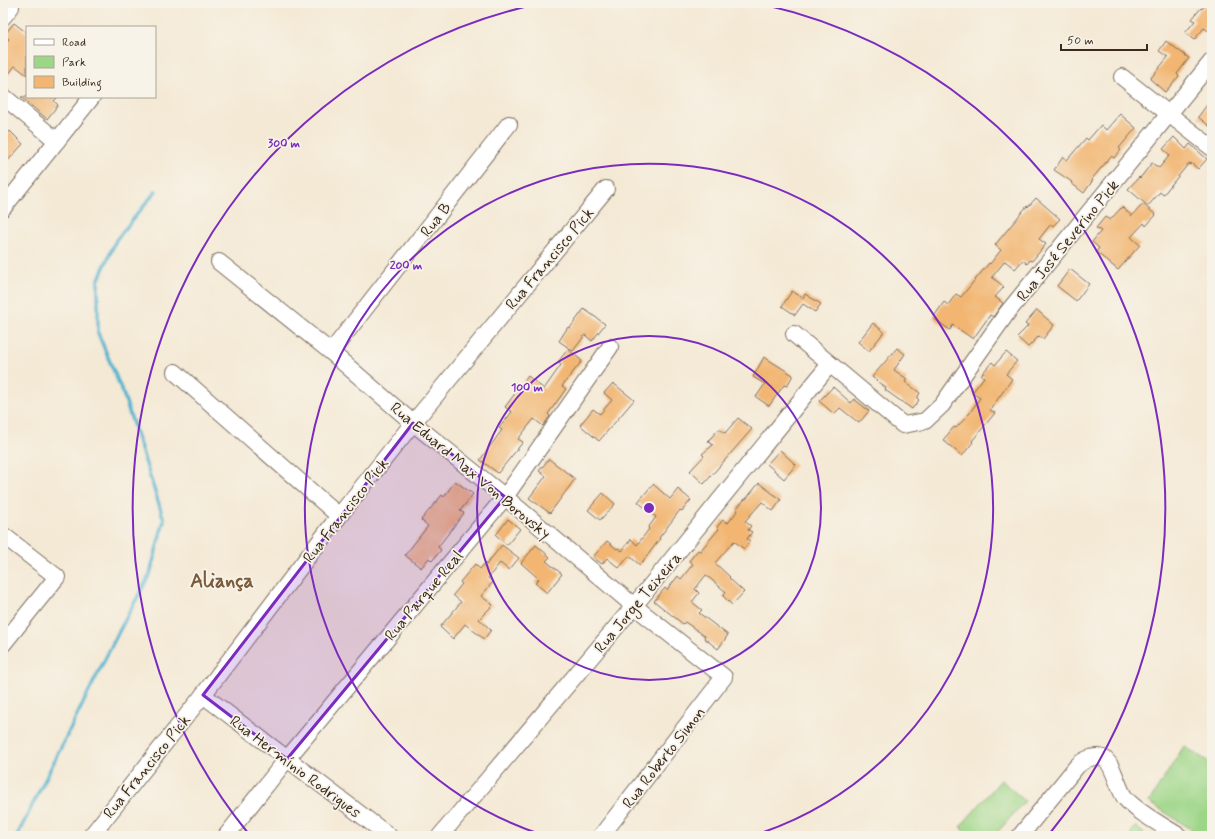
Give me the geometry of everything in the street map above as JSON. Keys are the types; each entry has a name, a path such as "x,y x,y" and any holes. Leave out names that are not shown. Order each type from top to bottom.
{"street":[{"name":"Rua José Severino Pick","path":"830,364 903,425 924,421 942,405 1007,313 1212,61"},
{"path":"1122,77 1212,148"},
{"path":"3,96 57,141"},
{"path":"3,208 91,98"},
{"name":"Rua B","path":"331,352 509,124"},
{"name":"Rua Francisco Pick","path":"91,836 203,695 339,516 413,423 606,189"},
{"name":"Rua Eduard Max Von Borovsky","path":"219,262 331,352 413,423 505,497 634,606 724,677"},
{"path":"794,334 830,364"},
{"name":"Rua Parque Real","path":"226,836 287,759 505,497 610,347"},
{"name":"Rua Jorge Teixeira","path":"440,836 634,606 830,364"},
{"path":"175,372 339,516"},
{"path":"3,535 56,577 3,644"},
{"name":"Rua Roberto Simon","path":"601,836 724,677"},
{"name":"Rua Hermínio Rodrigues","path":"203,695 389,836"},
{"path":"1020,836 1077,766 1084,760 1095,758 1103,758 1109,762 1118,786 1125,798 1138,810 1179,836"}],"highlighted area":[{"path":"413,423 505,497 287,759 203,695"}],"green space":[{"path":"1184,746 1212,764 1212,836 1202,836 1149,802"},
{"path":"1001,780 1025,801 994,836 971,836 960,827"},
{"path":"1136,827 1147,836 1129,836"}],"building":[{"path":"1207,3 1212,3 1212,33 1204,28 1194,40 1185,33 1195,21 1192,19"},
{"path":"14,23 26,32 26,74 15,66 3,81 3,46 9,39 4,35"},
{"path":"1166,41 1189,58 1177,74 1179,76 1165,92 1150,79 1168,57 1159,51"},
{"path":"21,97 57,98 54,101 58,105 47,119"},
{"path":"1212,98 1212,128 1198,117"},
{"path":"1120,114 1136,128 1119,148 1121,150 1114,158 1111,156 1092,179 1093,180 1084,193 1071,183 1072,182 1054,170 1063,157 1067,160 1086,138 1088,140 1101,125 1106,130"},
{"path":"10,131 23,144 3,166 3,138"},
{"path":"1174,137 1186,149 1190,144 1207,159 1198,169 1189,163 1163,195 1160,192 1148,206 1128,189 1139,177 1140,178 1152,163 1159,168 1170,155 1163,149"},
{"path":"1036,198 1060,219 1053,226 1051,224 1039,239 1046,244 1032,261 1030,260 1027,264 1023,260 1015,269 1005,261 992,277 1004,287 995,297 1003,303 993,317 990,315 973,339 953,325 950,330 933,318 944,302 948,305 956,294 961,297 989,263 990,264 1001,250 995,245 1027,206 1028,207"},
{"path":"1143,204 1156,215 1146,226 1144,223 1131,237 1140,245 1118,270 1096,252 1099,248 1092,242 1101,231 1096,228 1105,217 1110,220 1122,207 1132,216"},
{"path":"1070,269 1089,284 1076,301 1057,286"},
{"path":"792,291 803,298 805,294 821,304 815,312 803,304 795,315 782,306"},
{"path":"584,309 605,324 592,341 585,335 573,351 559,341 568,327 570,328"},
{"path":"1037,310 1054,325 1043,339 1039,336 1028,347 1017,337 1028,326 1025,324"},
{"path":"873,323 884,332 869,351 858,342"},
{"path":"897,348 905,354 894,370 907,379 905,382 920,393 917,398 919,400 912,409 885,390 886,388 872,377"},
{"path":"568,349 582,361 562,386 566,389 548,414 550,416 543,426 534,419 518,439 523,442 498,473 480,460 502,430 499,428 512,412 505,407 528,376 544,389 561,365 558,362"},
{"path":"1006,352 1017,361 1006,374 1012,379 990,410 995,413 962,456 943,440 954,427 956,428 969,414 980,398 972,393 984,377 981,375 992,362 995,365"},
{"path":"764,357 793,375 787,386 784,385 769,406 756,397 765,384 753,377"},
{"path":"613,383 634,400 599,441 580,425 593,409 600,414 612,400 604,393"},
{"path":"833,387 851,403 854,399 869,411 859,423 840,408 834,414 819,401"},
{"path":"738,418 752,429 704,484 690,471 704,456 702,454 713,445 708,441 719,429 725,433"},
{"path":"780,450 796,465 784,479 767,464"},
{"path":"549,459 575,479 550,513 529,498 546,476 539,471"},
{"path":"455,481 473,494 460,511 464,513 438,547 441,550 432,561 429,558 421,568 405,555 428,526 421,520 442,495 444,497"},
{"path":"759,483 781,500 773,511 762,502 745,521 751,526 748,530 752,532 747,539 750,541 744,549 734,541 715,563 744,592 732,605 723,596 726,592 706,575 695,589 699,593 692,602 702,610 699,613 728,635 718,649 704,638 705,636 685,622 683,624 654,601 665,588 667,590 678,576 681,579 693,564 689,561 719,529 717,527 723,520 728,523 738,510 736,509"},
{"path":"653,484 670,499 678,489 691,500 682,511 680,510 640,565 629,556 619,568 607,558 602,564 593,557 607,541 622,551 631,539 637,545 649,529 648,528 656,517 638,502"},
{"path":"603,493 615,504 600,520 588,510"},
{"path":"508,519 520,529 507,545 496,535"},
{"path":"502,545 519,558 509,570 500,563 488,578 493,582 481,596 493,605 479,619 491,630 484,639 465,624 453,639 440,627 461,602 453,595 462,584 460,582 475,564 480,569 485,563 486,565"},
{"path":"536,545 550,557 546,561 562,574 547,593 535,583 539,579 521,563"}],"waterway":[{"path":"17,836 117,635 150,574 164,520 124,396 98,333 98,281 116,240 156,191"}],"district":[{"name":"Aliança","path":"222,580"}]}
